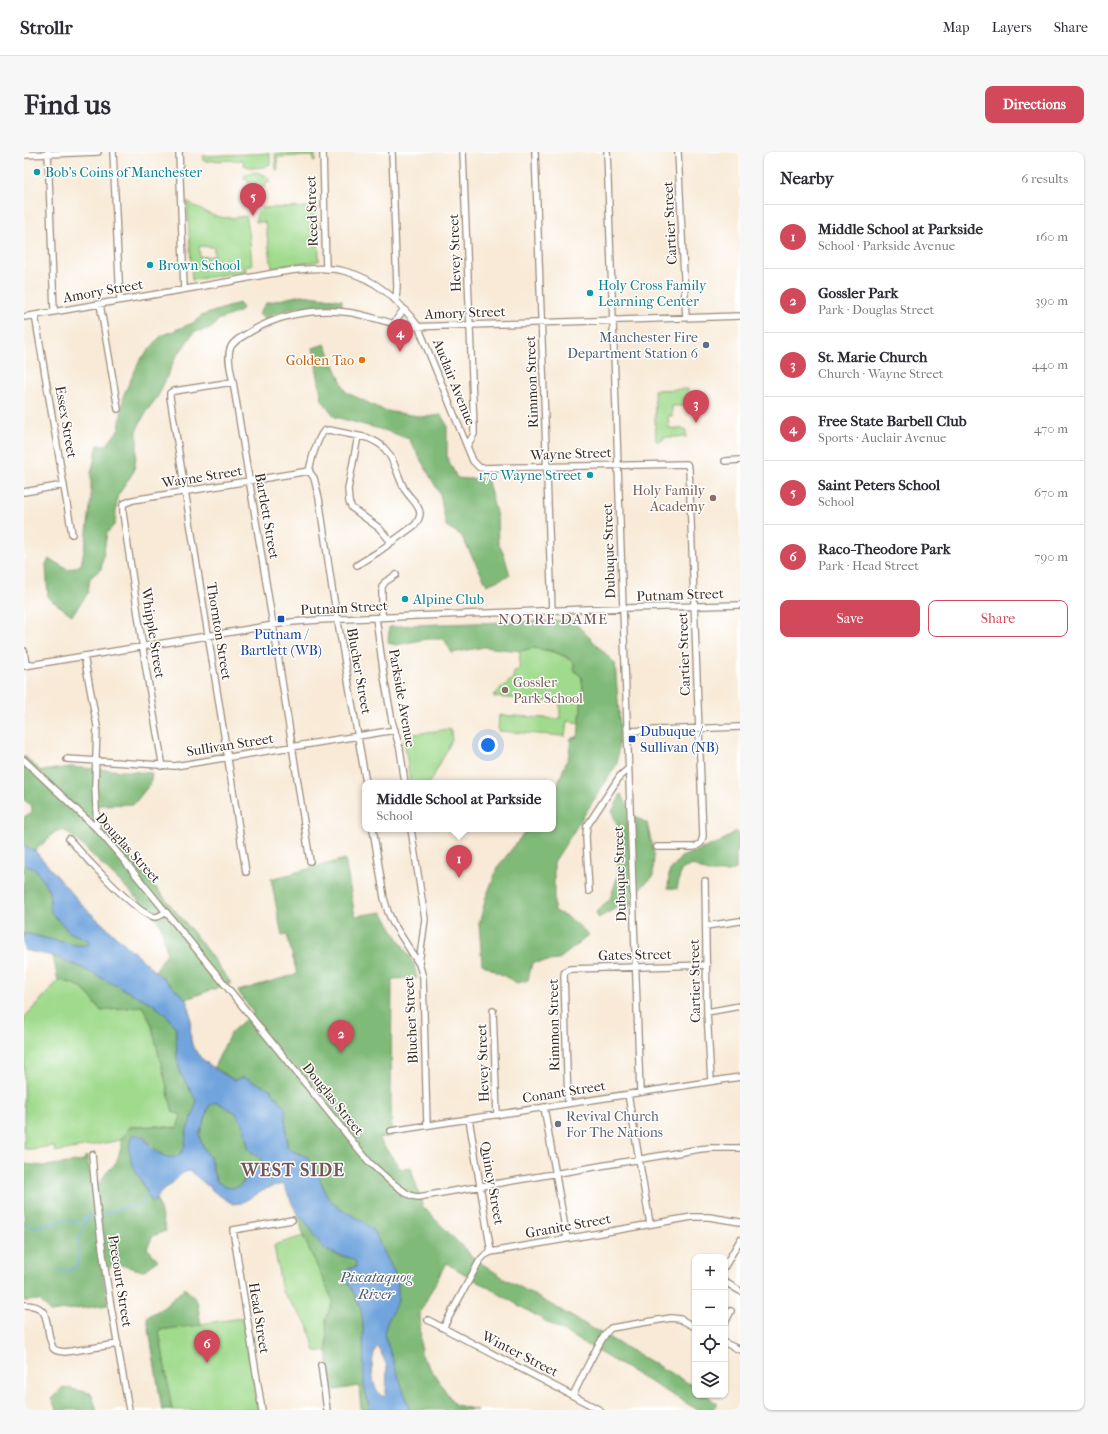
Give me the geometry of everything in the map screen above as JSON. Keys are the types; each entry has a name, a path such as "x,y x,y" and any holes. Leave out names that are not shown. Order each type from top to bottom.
{"street":[{"path":"24,155 98,152"},
{"path":"114,152 120,300"},
{"path":"179,152 184,289"},
{"name":"Reed Street","path":"322,152 326,269"},
{"path":"392,152 397,287 396,300"},
{"name":"Hevey Street","path":"463,152 474,428 474,434 467,446"},
{"name":"Rimmon Street","path":"535,152 552,611"},
{"name":"Dubuque Street","path":"607,152 640,1092"},
{"name":"Cartier Street","path":"678,152 686,318"},
{"path":"48,153 54,311"},
{"name":"Amory Street","path":"24,317 290,272 326,269 343,271 362,276 380,287 396,300 418,326 740,316"},
{"path":"100,304 118,409"},
{"path":"393,324 404,309"},
{"name":"Bartlett Street","path":"310,861 273,625 248,482 229,354 231,346 249,332 273,321 299,314 328,311 361,314 393,324 410,327 418,326"},
{"name":"Essex Street","path":"35,315 72,534"},
{"name":"Auclair Avenue","path":"418,326 467,446"},
{"name":"Thornton Street","path":"233,382 174,391 170,393 170,397 246,872"},
{"path":"309,471 314,453 324,430 374,440 385,448 395,466 405,491 418,507 420,513 419,519 415,524 378,552 357,565"},
{"path":"358,436 348,489 349,502 352,508 379,528 391,542"},
{"name":"Wayne Street","path":"467,446 473,461 480,468 687,464"},
{"path":"725,461 740,460"},
{"name":"Cartier Street","path":"657,847 695,846 701,843 703,836 689,469 687,464"},
{"name":"Wayne Street","path":"123,504 133,500 309,471"},
{"name":"Blucher Street","path":"309,471 314,478 319,498 332,588 365,780"},
{"path":"24,492 64,485"},
{"name":"Whipple Street","path":"123,504 122,514 162,762 161,766"},
{"name":"Parkside Avenue","path":"396,575 385,582 382,587 379,618 384,677 404,780"},
{"name":"Putnam Street","path":"25,666 299,622 338,619 623,608 740,605"},
{"path":"24,651 25,666"},
{"path":"84,656 97,726 95,786 97,829"},
{"path":"628,731 740,727"},
{"name":"Sullivan Street","path":"67,759 175,766 395,730"},
{"name":"Douglas Street","path":"24,760 97,829 149,889 166,912 374,1167 390,1181 412,1196 418,1197 710,1148 740,1148"},
{"path":"589,891 587,826 620,776 628,769"},
{"name":"Blucher Street","path":"373,832 384,898 388,912 393,923 419,964 423,978 427,1125"},
{"path":"411,832 425,919 419,964"},
{"path":"69,839 96,868 135,905 148,915 155,917 166,912"},
{"name":"Cartier Street","path":"705,881 707,1012 711,1081"},
{"path":"706,926 740,921"},
{"name":"Gates Street","path":"565,971 570,969 635,966 707,965"},
{"name":"Rimmon Street","path":"565,971 568,1103"},
{"path":"707,1012 740,1006"},
{"name":"Hevey Street","path":"493,1011 497,1115"},
{"name":"Conant Street","path":"391,1131 740,1077"},
{"path":"628,1094 650,1224"},
{"path":"544,1107 567,1239"},
{"name":"Quincy Street","path":"469,1119 491,1252"},
{"name":"Precourt Street","path":"92,1154 106,1278 129,1410"},
{"name":"Granite Street","path":"491,1252 650,1224 702,1217 740,1222"},
{"name":"Head Street","path":"262,1410 233,1230 292,1220"},
{"path":"728,1261 740,1240"},
{"path":"443,1328 480,1260 484,1255 491,1252"},
{"path":"728,1284 740,1291"},
{"path":"24,1305 33,1305 41,1309 45,1314 51,1342 53,1348 57,1351 65,1352 118,1344"},
{"path":"728,1317 731,1311"},
{"path":"573,1395 594,1353 607,1331 611,1328 671,1318 680,1319 692,1324"},
{"name":"Winter Street","path":"428,1320 600,1410"},
{"path":"728,1344 740,1350"},
{"path":"321,1365 328,1410"}],"green space":[{"path":"315,152 315,161 313,161 313,156 277,157 278,170 276,170 275,154"},
{"path":"270,153 270,164 257,168 244,165 243,160 204,161 203,156"},
{"path":"256,172 265,175 271,181 266,182 266,187 248,187 248,179 243,179 244,177 248,174"},
{"path":"187,201 214,216 228,218 246,216 252,265 245,265 246,271 192,280","holes":["199,246 214,247 214,256 200,257"]},
{"path":"317,207 319,261 272,268 265,222 256,222 259,211 262,208"},
{"path":"301,295 342,300 342,305 296,307 264,319 259,314 266,303"},
{"path":"239,303 243,308 239,312 218,320 212,328 194,332 175,359 158,396 146,412 137,429 137,449 134,471 117,497 115,524 107,533 101,569 90,578 88,593 72,615 48,598 46,564 49,559 69,570 81,565 86,541 91,499 91,473 98,445 106,446 119,429 124,394 140,360 161,336 195,322 201,316"},
{"path":"325,344 346,392 385,411 425,417 441,415 447,425 447,457 457,478 487,478 497,517 498,543 504,555 510,575 487,585 461,535 446,526 440,494 409,439 387,431 335,417 322,400 313,348"},
{"path":"688,389 688,406 672,406 672,416 668,416 669,428 686,429 686,437 663,437 663,440 656,441 654,390"},
{"path":"572,620 615,663 620,726 617,764 554,862 554,910 575,922 589,935 558,960 532,963 528,980 517,983 482,964 479,924 486,897 498,867 525,832 556,832 556,788 569,755 571,738 578,737 583,686 581,676 574,670 574,664 567,657 552,651 533,648 520,651 484,647 452,653 444,639 426,639 396,645 388,643 389,627"},
{"path":"533,648 565,657 574,664 574,670 581,676 583,686 580,723 567,721 565,736 498,731 499,715 560,719 560,702 494,697 494,695 513,678 514,671 519,670 520,651"},
{"path":"449,729 451,732 452,740 432,780 410,780 404,738 407,735"},
{"path":"24,756 41,771 70,767 152,773 150,784 134,804 101,805 92,811 92,819 122,847 193,932 231,983 186,999 155,971 167,953 161,925 148,909 83,846 63,829 55,832 35,851 24,845 24,817 32,812 32,806 24,800"},
{"path":"621,794 634,816 647,823 654,854 653,877 643,885 629,908 622,905 598,918 596,912 610,899 618,875 618,828 612,812"},
{"path":"736,831 740,837 740,850 736,852 736,869 729,872 708,872 692,865 681,870 677,889 668,888 669,872 681,857 720,842"},
{"path":"345,859 355,916 382,912 414,964 417,978 392,979 392,1136 378,1138 401,1169 411,1168 423,1207 474,1258 499,1275 692,1385 692,1398 710,1398 717,1404 712,1410 698,1410 446,1263 420,1312 421,1355 455,1405 477,1410 410,1410 384,1334 386,1325 398,1300 398,1280 374,1232 363,1221 338,1208 327,1196 315,1167 300,1153 292,1151 287,1147 286,1127 234,1080 214,1067 231,1032 253,1013 238,991 297,974 287,935 282,936 271,879"},
{"path":"24,865 35,869 49,890 51,912 69,932 90,941 87,945 74,945 24,933"},
{"path":"53,956 80,967 153,1004 167,1016 176,1028 177,1058 181,1074 196,1100 193,1116 186,1132 185,1145 181,1153 176,1157 171,1158 164,1156 158,1152 143,1136 141,1182 152,1202 157,1200 166,1231 153,1236 147,1248 158,1260 143,1271 117,1264 102,1270 108,1305 50,1312 40,1300 24,1301 24,1164 44,1166 84,1161 85,1157 87,1156 91,1185 101,1182 106,1173 116,1163 121,1148 121,1140 129,1127 156,1126 177,1128 181,1115 173,1112 151,1023 142,1006 101,1011 88,994 79,986 58,981"},
{"path":"58,981 79,986 88,994 101,1011 142,1006 151,1023 173,1112 182,1115 178,1128 156,1126 129,1127 121,1140 55,1152 54,1146 24,1149 24,1018"},
{"path":"217,1102 236,1113 243,1125 248,1146 252,1153 262,1159 263,1164 250,1173 240,1185 233,1188 221,1185 218,1182 210,1157 200,1138 202,1126 210,1106 211,1104"},
{"path":"298,1213 309,1226 316,1238 336,1255 352,1258 356,1262 356,1267 349,1268 346,1279 361,1310 363,1324 364,1385 370,1410 361,1410 359,1386 335,1390 329,1385 326,1319 333,1301 303,1236"},
{"path":"303,1236 333,1301 326,1319 327,1352 315,1351 308,1325 282,1292 274,1245"},
{"path":"185,1288 197,1301 201,1325 159,1330 172,1410 162,1410 147,1317 164,1307"},
{"path":"242,1318 258,1410 172,1410 159,1330"},
{"path":"63,1387 91,1393 97,1410 57,1410 51,1399"}],"water":[{"name":"Piscataquog River","path":"24,845 35,851 86,909 186,999 191,1015 191,1040 197,1053 208,1064 234,1080 244,1077 270,1089 285,1108 287,1147 292,1151 308,1157 315,1167 327,1196 338,1208 363,1221 374,1232 398,1280 398,1300 386,1325 384,1334 410,1410 370,1410 364,1385 363,1324 361,1310 344,1272 349,1268 356,1267 356,1262 353,1259 329,1252 323,1247 296,1211 283,1184 268,1188 241,1203 233,1204 217,1194 190,1171 180,1175 168,1187 163,1189 152,1202 135,1170 130,1153 130,1144 132,1135 139,1135 155,1151 165,1156 175,1157 183,1151 186,1131 193,1116 196,1100 181,1074 177,1058 176,1028 167,1016 153,1004 80,967 53,956 24,950 24,933 74,945 87,945 90,941 69,932 51,912 49,890 35,869 24,865","holes":["217,1102 236,1113 243,1125 249,1150 262,1159 263,1164 257,1170 248,1175 238,1187 226,1187 217,1182 210,1158 202,1145 199,1134 206,1117 207,1110 210,1105","378,1346 387,1366 386,1394 384,1397 379,1394 372,1373 373,1357"]}],"waterway":[{"path":"24,1224 34,1227 67,1220 77,1222 91,1215 107,1213 123,1207 141,1206 149,1193"},
{"path":"55,1270 68,1272 78,1265 78,1245 80,1234 90,1216"}],"place":[{"name":"Bob's Coins of Manchester","path":"37,172"},
{"name":"Saint Peters School","path":"253,216"},
{"name":"Brown School","path":"150,265"},
{"name":"Holy Cross Family Learning Center","path":"590,293"},
{"name":"Manchester Fire Department Station 6","path":"706,345"},
{"name":"Free State Barbell Club","path":"400,352"},
{"name":"Golden Tao","path":"362,360"},
{"name":"St. Marie Church","path":"696,423"},
{"name":"170 Wayne Street","path":"590,475"},
{"name":"Holy Family Academy","path":"713,498"},
{"name":"Alpine Club","path":"405,599"},
{"name":"Putnam / Bartlett (WB)","path":"281,619"},
{"name":"Gossler Park School","path":"505,690"},
{"name":"Dubuque / Sullivan (NB)","path":"632,739"},
{"name":"Middle School at Parkside","path":"459,878"},
{"name":"Gossler Park","path":"341,1053"},
{"name":"Revival Church For The Nations","path":"558,1124"},
{"name":"Raco-Theodore Park","path":"207,1363"}],"district":[{"name":"NOTRE DAME","path":"553,619"},
{"name":"WEST SIDE","path":"293,1170"}]}
